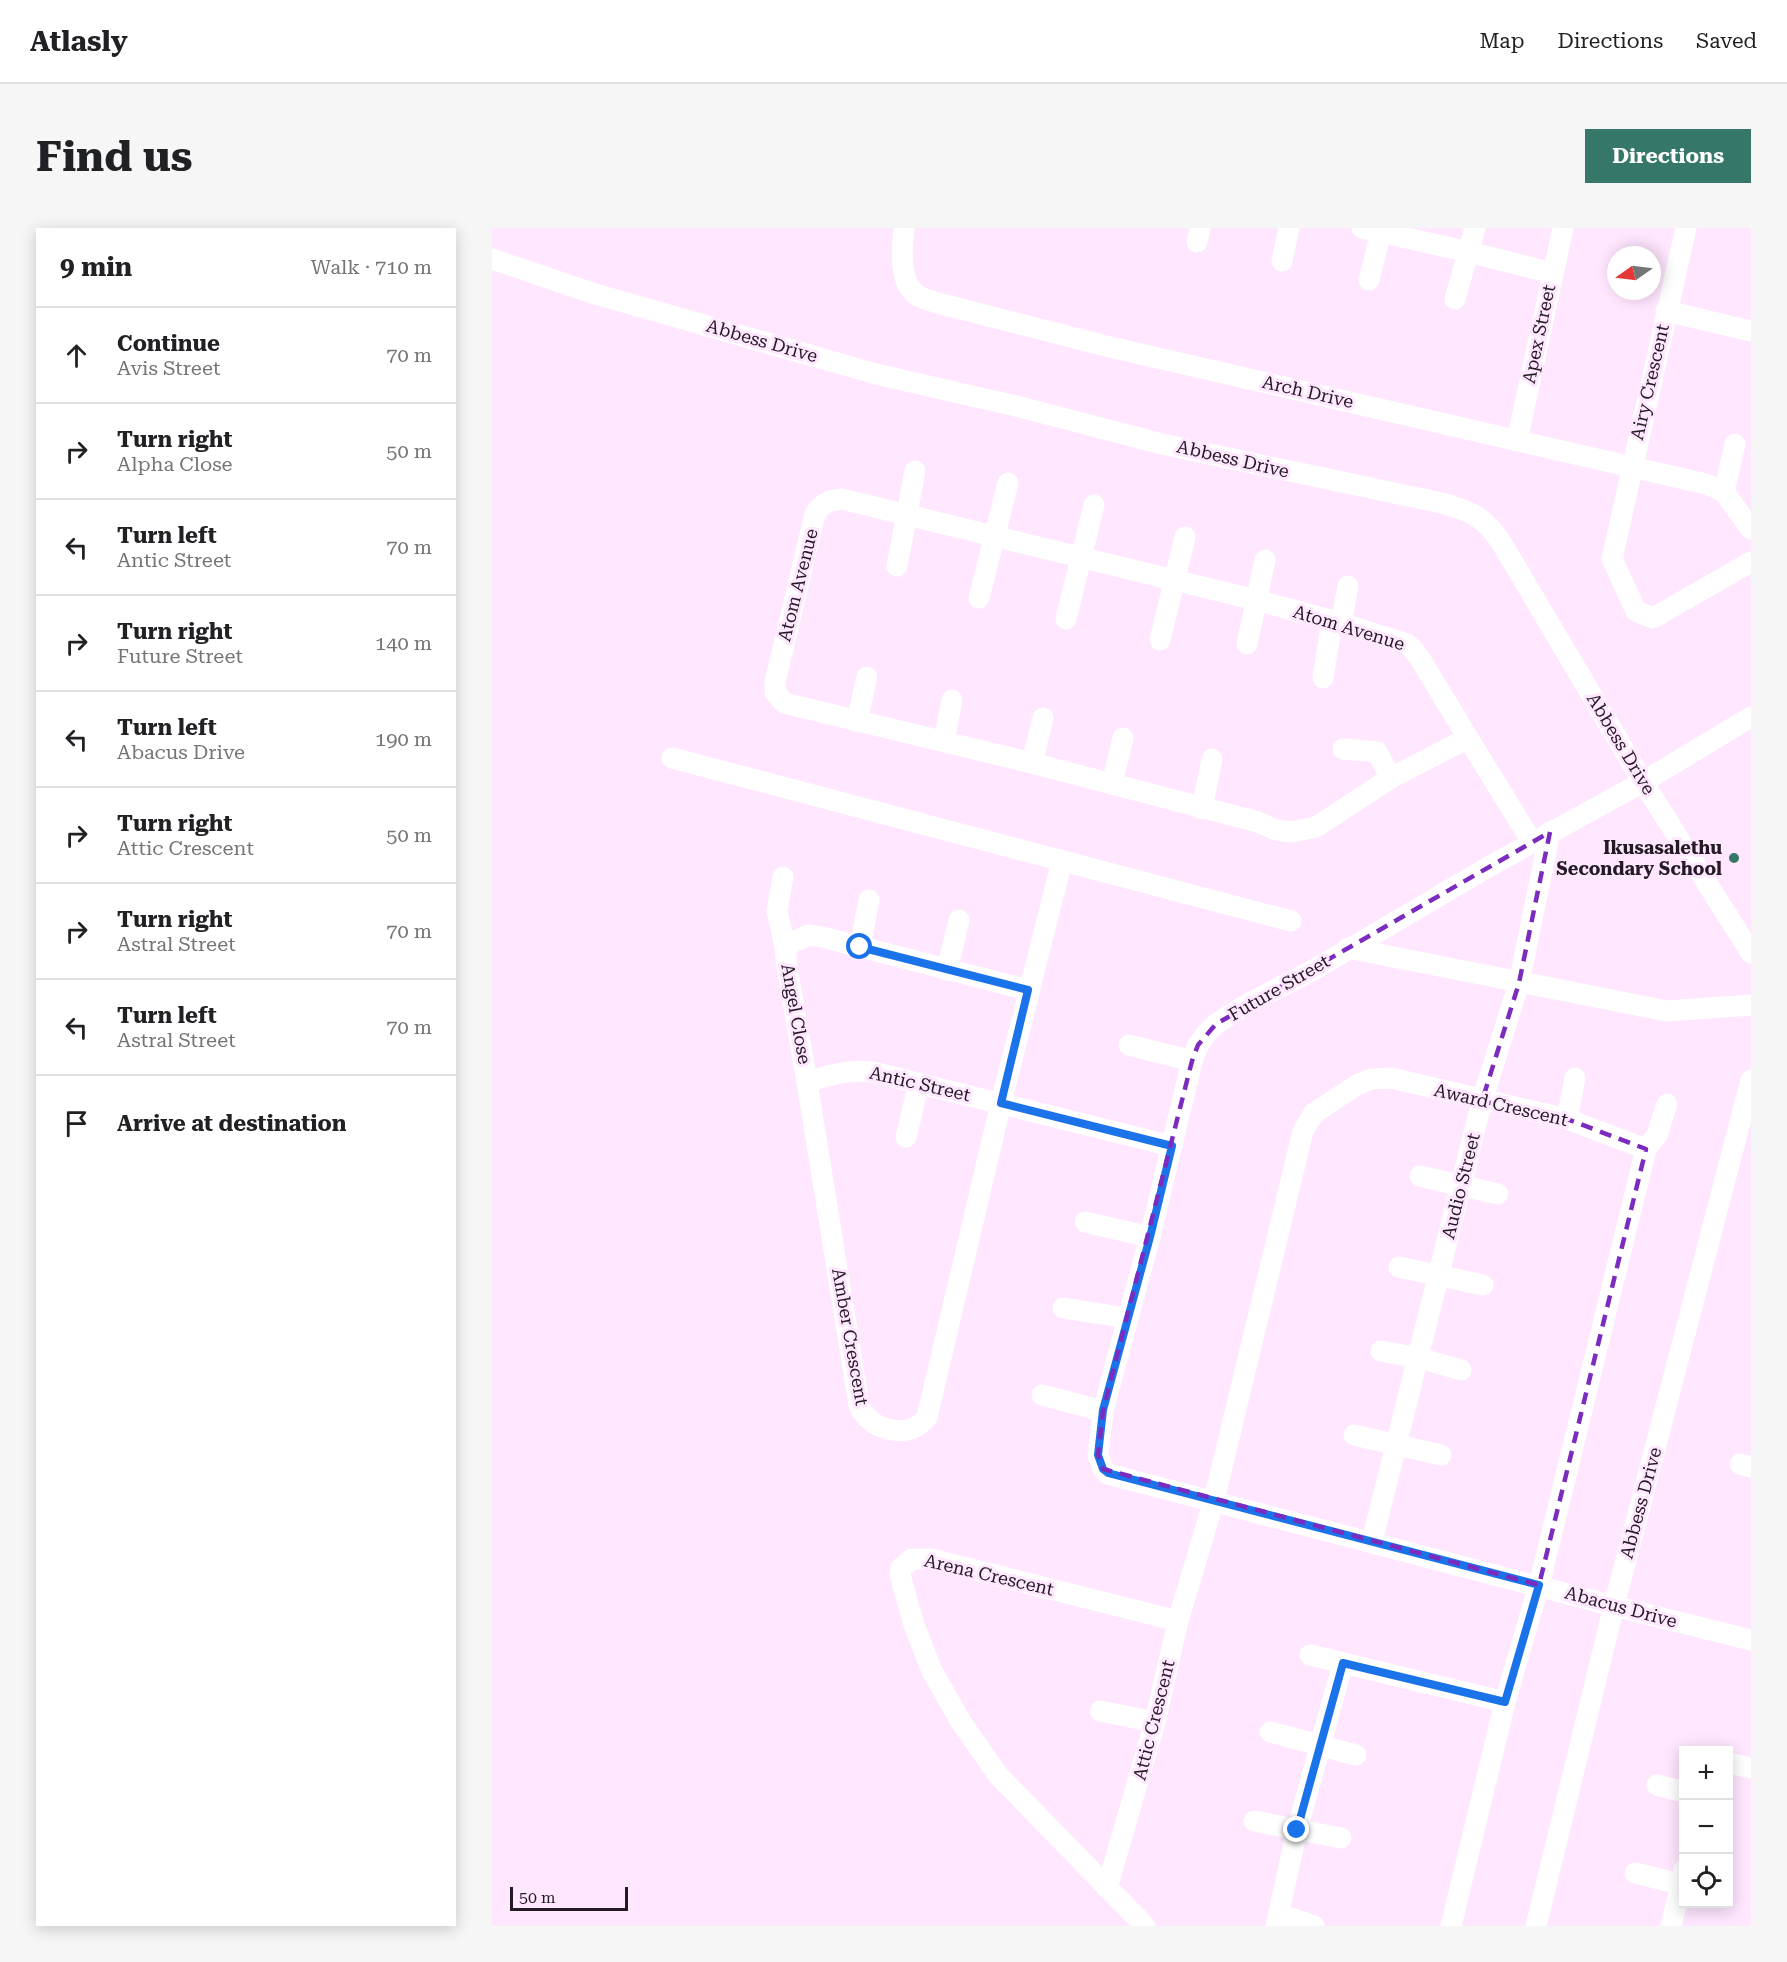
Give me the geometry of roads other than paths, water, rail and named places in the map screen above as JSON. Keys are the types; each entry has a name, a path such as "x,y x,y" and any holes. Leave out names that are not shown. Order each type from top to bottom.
{"street":[{"name":"Arch Drive","path":"904,228 903,261 907,282 911,290 919,297 934,302 1110,347 1632,466 1706,484 1724,492"},
{"path":"1282,261 1289,228"},
{"path":"1455,299 1475,228"},
{"name":"Apex Street","path":"1517,441 1563,228"},
{"name":"Airy Crescent","path":"1686,228 1612,559 1636,611 1653,618 1751,562"},
{"path":"1369,280 1375,230 1552,273"},
{"name":"Abbess Drive","path":"492,259 592,293 876,374 1016,406 1173,446 1460,508 1490,525 1643,782 1751,953"},
{"path":"1666,311 1751,331"},
{"path":"1736,444 1724,492 1751,529"},
{"path":"897,566 915,471"},
{"path":"979,598 1008,483"},
{"name":"Atom Avenue","path":"842,499 908,516 1256,600 1399,641 1412,648 1468,738 1391,778 1316,826 1292,832 1276,830 1258,822 1032,763 784,703 775,692 777,669 815,514 827,502 842,499"},
{"path":"1066,619 1094,505"},
{"path":"1160,640 1185,537"},
{"path":"1246,644 1265,560"},
{"path":"1323,678 1336,622 1348,586"},
{"path":"857,721 867,677"},
{"path":"944,741 952,700"},
{"name":"Future Street","path":"1108,1473 1103,1469 1098,1455 1103,1410 1150,1237 1192,1061 1198,1045 1216,1024 1244,1006 1315,969 1532,842 1643,782 1751,717"},
{"path":"1032,763 1043,718"},
{"path":"1112,784 1123,738"},
{"path":"1468,738 1532,842"},
{"path":"1343,749 1377,753 1391,778"},
{"path":"672,758 1291,921"},
{"path":"1202,808 1212,759"},
{"name":"Audio Street","path":"1372,1541 1482,1101 1519,983 1550,832"},
{"name":"Amber Crescent","path":"807,1082 859,1405 865,1416 873,1423 890,1430 912,1430 922,1424 927,1417 1028,990 1062,861"},
{"name":"Angel Close","path":"783,877 777,911 785,946 807,1082"},
{"path":"860,947 869,900"},
{"path":"947,970 959,920"},
{"path":"785,946 808,935 1028,990"},
{"path":"1348,948 1667,1011 1751,1005"},
{"path":"1129,1046 1192,1061"},
{"name":"Antic Street","path":"807,1082 858,1070 873,1072 1172,1146"},
{"name":"Award Crescent","path":"1214,1500 1289,1185 1303,1131 1314,1113 1357,1085 1376,1078 1391,1078 1567,1119 1646,1149"},
{"path":"1567,1119 1575,1078"},
{"name":"Abbess Drive","path":"1536,1926 1614,1606 1751,1080"},
{"path":"906,1137 919,1083"},
{"path":"1451,1926 1505,1702 1539,1585 1646,1149 1657,1136 1667,1104"},
{"path":"1420,1176 1498,1194"},
{"path":"1085,1222 1150,1237"},
{"path":"1399,1267 1483,1285"},
{"path":"1063,1308 1127,1318"},
{"path":"1381,1351 1419,1358 1461,1370"},
{"path":"1042,1395 1103,1410"},
{"path":"1354,1435 1442,1455"},
{"name":"Abacus Drive","path":"1108,1473 1751,1640"},
{"name":"Attic Crescent","path":"1107,1888 1155,1722 1178,1622 1214,1500"},
{"name":"Arena Crescent","path":"1107,1888 998,1775 961,1722 922,1650 900,1575 902,1568 912,1559 932,1559 1178,1622"},
{"path":"1310,1655 1505,1702"},
{"path":"1314,1926 1277,1920 1297,1830 1343,1663"},
{"path":"1100,1711 1155,1722"},
{"path":"1270,1732 1356,1755"},
{"path":"1657,1785 1679,1791"},
{"path":"1254,1821 1341,1838"},
{"path":"1635,1873 1679,1877"},
{"path":"1107,1888 1145,1926"},
{"path":"1671,1926 1679,1890"}],"place":[{"name":"Ikusasalethu Secondary School","path":"1734,858"}]}
